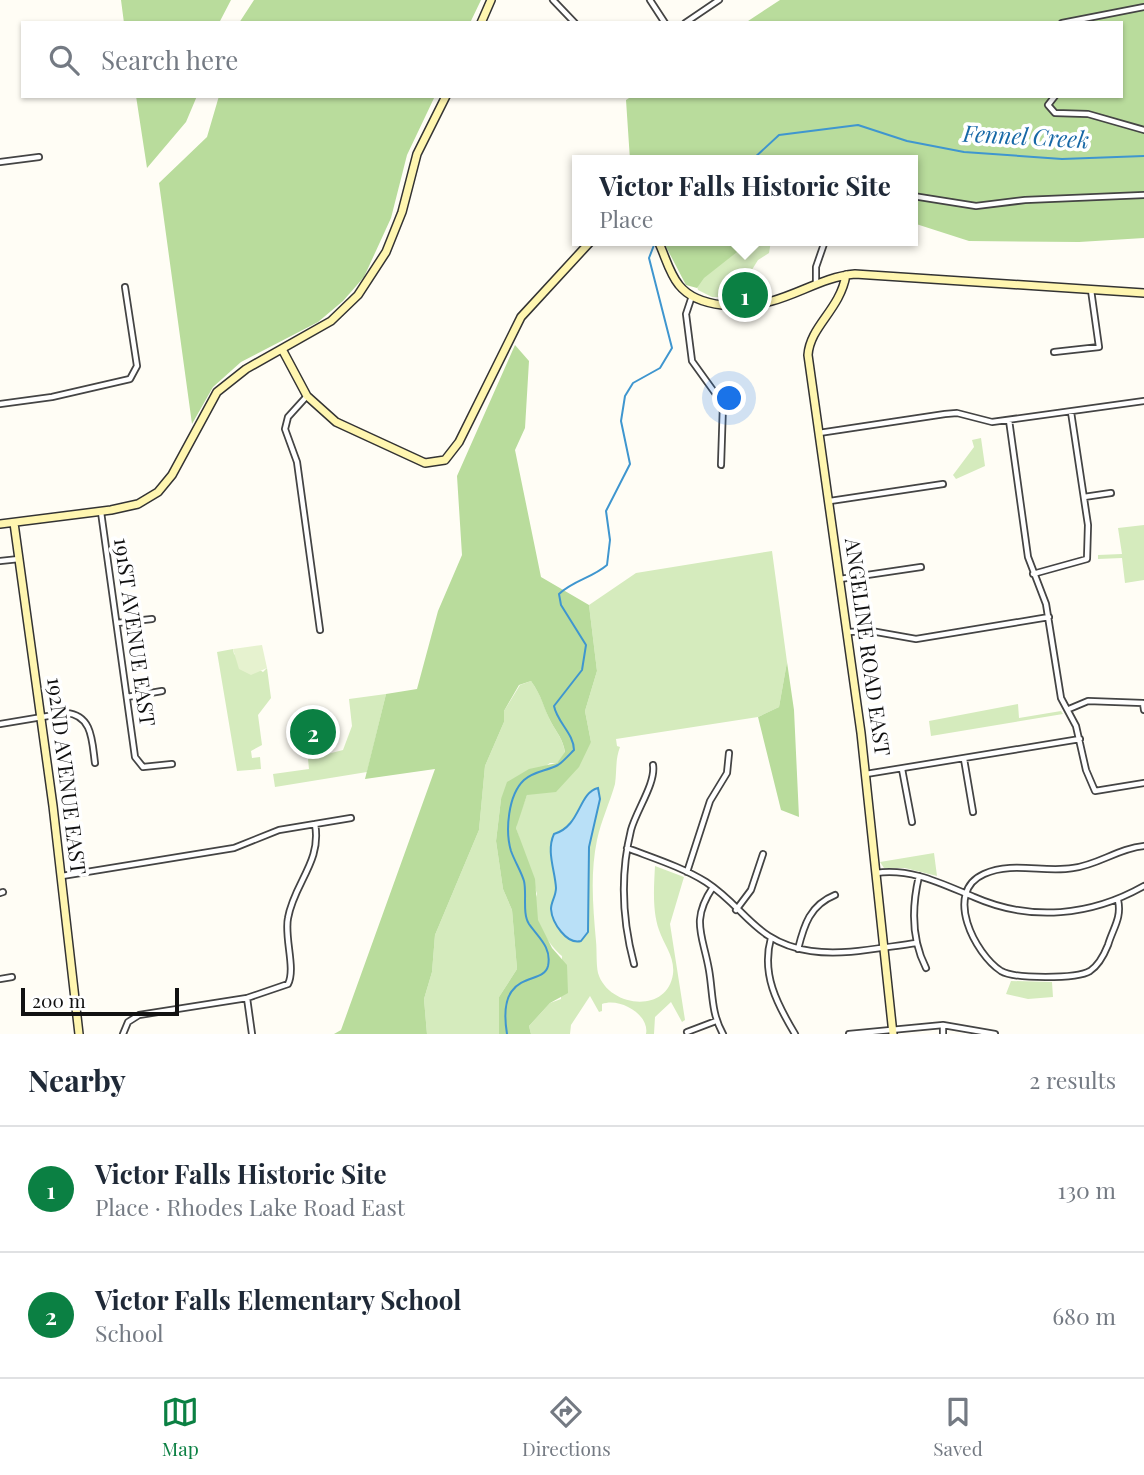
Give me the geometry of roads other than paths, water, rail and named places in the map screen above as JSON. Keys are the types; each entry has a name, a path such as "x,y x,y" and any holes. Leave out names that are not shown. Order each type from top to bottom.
{"street":[{"path":"482,21 491,0"},
{"path":"553,0 573,21"},
{"path":"650,0 664,21"},
{"path":"688,21 719,0"},
{"path":"1089,21 1144,7"},
{"path":"0,524 102,512 138,504 158,492 172,475 217,392 246,369 283,351 338,316 358,295 379,265 402,212 418,154 445,98"},
{"path":"1053,98 1048,105 1055,113 1088,114 1144,130"},
{"path":"0,162 39,157"},
{"path":"918,197 976,206 1025,200 1144,195"},
{"path":"283,351 307,396 325,414 425,463 445,460 459,442 521,317 586,246"},
{"path":"660,246 680,286 692,295 713,303 765,303 816,283 846,275 1144,293"},
{"path":"816,283 816,267 823,246"},
{"name":"ANGELINE ROAD EAST","path":"846,275 842,295 814,334 808,349 866,774 893,1032"},
{"path":"0,404 52,397 130,379 137,366 125,287"},
{"path":"1054,352 1099,348 1091,290"},
{"path":"692,295 686,314 692,361 723,404 721,465"},
{"path":"307,396 288,417 285,429 297,462 320,630"},
{"path":"819,433 945,414 957,413 992,422 1144,401"},
{"path":"1033,575 1087,559 1084,497 1071,412"},
{"path":"1009,420 1028,557 1033,575 1045,598 1059,689 1080,738 1086,770 1095,791 1144,783"},
{"path":"830,500 943,484"},
{"path":"1084,497 1111,493"},
{"name":"191ST AVENUE EAST","path":"102,512 135,757 143,767 172,764"},
{"name":"192ND AVENUE EAST","path":"14,523 42,717 79,1034"},
{"path":"0,561 19,559"},
{"path":"840,579 921,567"},
{"path":"848,632 871,631 916,639 1049,617"},
{"path":"117,623 152,619"},
{"path":"127,696 162,691"},
{"path":"1069,709 1088,701 1143,703 1144,710"},
{"path":"0,724 71,713 85,720 90,729 95,763"},
{"path":"866,774 1080,738"},
{"path":"687,872 710,801 727,773 729,753"},
{"path":"964,759 973,813"},
{"path":"634,964 624,914 627,848 636,813 653,780 653,765"},
{"path":"902,769 912,822"},
{"path":"62,876 233,848 279,830 351,818"},
{"path":"123,1034 128,1022 139,1015 247,998 281,987 291,979 287,922 293,901 315,856 315,824"},
{"path":"1118,900 1119,918 1103,956 1092,969 1081,975 1016,976 1002,972 992,963 968,925 962,905 977,878 987,872 1009,868 1051,871 1083,867 1125,849 1144,846"},
{"path":"627,848 687,872 713,887 771,938 798,949 834,952 917,943"},
{"path":"736,910 751,890 763,854"},
{"path":"876,873 919,876 1013,910 1041,913 1069,912 1118,900 1144,886"},
{"path":"919,876 914,908 917,943 926,968"},
{"path":"713,887 703,904 699,930 716,1021 723,1034"},
{"path":"798,949 810,914 820,903 835,895"},
{"path":"771,938 768,955 772,992 795,1034"},
{"path":"0,979 12,977"},
{"path":"247,998 251,1034"},
{"path":"687,1032 716,1021"},
{"path":"943,1025 943,1034"},
{"path":"849,1034 893,1032 943,1025 995,1034"}],"water":[{"path":"598,788 600,799 589,847 588,932 581,941 576,941 561,932 552,915 551,906 556,888 551,854 552,840 554,834 563,830 575,817 586,796"}],"waterway":[{"name":"Fennel Creek","path":"757,155 779,135 858,125 907,141 964,152 1062,159 1144,156"},
{"name":"Fennel Creek","path":"507,1034 505,1013 508,998 522,983 544,972 549,959 543,943 527,920 524,881 509,843 509,814 514,795 524,780 558,765 574,750 554,706 582,670 586,645 561,605 559,594 607,565 610,540 606,511 630,464 621,421 625,396 633,383 660,368 672,348 649,258 654,246"}],"place":[{"name":"Victor Falls Historic Site","path":"745,295"},
{"name":"Victor Falls Elementary School","path":"313,732"}]}
